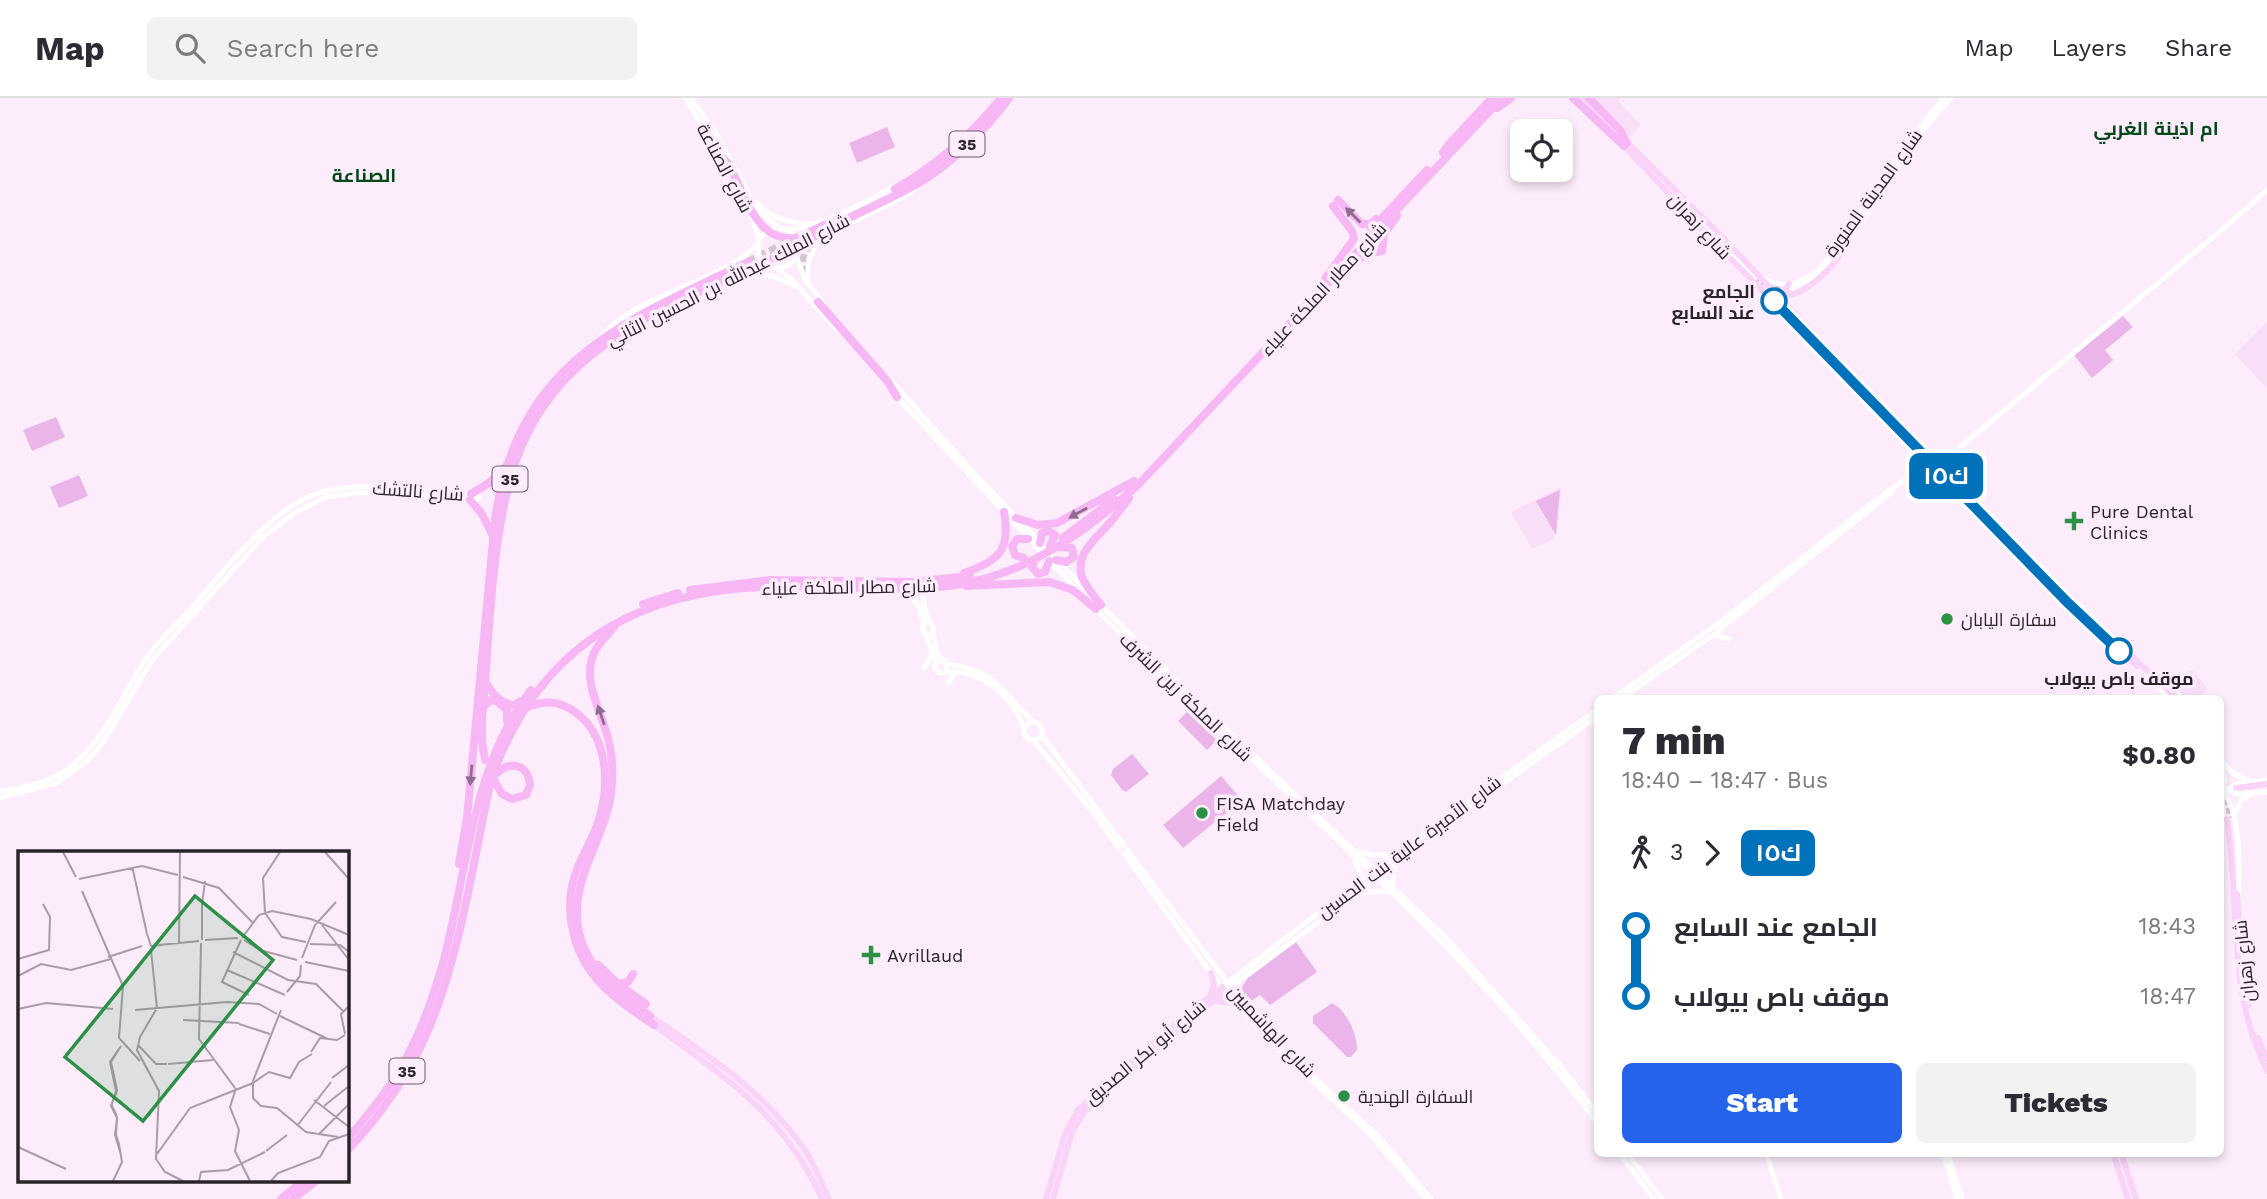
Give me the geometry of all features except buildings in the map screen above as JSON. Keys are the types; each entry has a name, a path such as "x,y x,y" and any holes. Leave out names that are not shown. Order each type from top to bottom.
{"highway":[{"name":"شارع الملك عبدالله بن الحسين الثاني","path":"920,179 1001,98"},
{"name":"شارع الملك عبدالله بن الحسين الثاني","path":"485,760 481,737 483,707 502,517 513,471 523,444 539,414 568,376 595,350 636,323 720,281 790,251 818,230 920,179 971,140 1009,98"},
{"name":"شارع مطار الملكة علياء","path":"1444,156 1494,98"},
{"path":"1444,156 1463,144 1507,98"},
{"name":"شارع مطار الملكة علياء","path":"524,704 567,659 591,639 646,609 677,599 729,590 795,586 904,589 927,587 999,573 1048,551 1136,482 1408,193 1507,98"},
{"path":"1578,98 1625,145"},
{"path":"1589,98 1620,130 1625,145"},
{"path":"721,156 747,195 763,228 779,238 794,240 818,230"},
{"path":"1327,281 1354,239 1335,203 1368,225 1408,193"},
{"path":"1327,281 1339,277 1367,253 1380,252 1384,234 1408,193"},
{"name":"شارع الملك عبدالله بن الحسين الثاني","path":"458,896 458,871 467,818 493,536 500,491 525,425 551,384 598,340 630,320 745,260"},
{"path":"818,302 888,382 897,397"},
{"path":"493,536 471,497 509,462"},
{"path":"1016,518 1038,525 1057,523 1136,482"},
{"path":"1098,607 1082,577 1082,556 1112,520 1136,482"},
{"path":"957,581 1001,552 1007,531 1004,512"},
{"path":"1028,539 1017,539 1012,546 1013,553 1029,559 1038,574 1047,570 1048,551"},
{"name":"شارع مطار الملكة علياء","path":"348,1138 395,1078 413,1043 441,971 482,790 507,732 553,665 577,643 623,614 664,597 711,586 771,580 856,583 957,581"},
{"path":"957,581 975,586 1050,582 1073,590 1098,607"},
{"path":"616,623 599,644 590,664 591,686 610,745 612,785 606,819 576,883 578,922 583,945 593,962 614,988 650,1016"},
{"path":"485,681 493,694 507,704 546,701 566,706 587,722 601,750 605,781 602,809 570,904 571,921 582,958 606,990 654,1025"},
{"path":"483,707 492,700 504,706 508,714 507,732"},
{"name":"شارع مطار الملكة علياء","path":"348,1150 401,1081 428,1031 452,960 493,781 507,732"},
{"path":"514,765 527,772 530,785 526,795 512,799 502,793 493,781 502,768 514,765"},
{"path":"593,962 618,985 646,1004"},
{"path":"618,985 628,982 633,974"},
{"path":"281,1199 302,1182"},
{"path":"293,1199 314,1182"}],"main road":[{"name":"شارع الصناعة","path":"685,98 721,156 755,223 759,242"},
{"name":"شارع الصناعة","path":"691,98 717,135 747,195 762,216 782,229"},
{"name":"شارع المدينة المنورة","path":"1791,286 1807,278 1836,248 1909,141 1944,98"},
{"name":"شارع المدينة المنورة","path":"1791,286 1802,285 1816,276 1849,238 1912,145 1951,98"},
{"name":"شارع زهران","path":"1625,145 1790,309 1914,440 1858,388 1625,145"},
{"path":"636,323 648,322 747,275 788,265 818,230 920,179"},
{"path":"1947,456 2059,360 2267,190"},
{"path":"747,195 777,218 818,230"},
{"path":"755,223 762,226 762,216"},
{"path":"1698,222 1757,277 1791,286"},
{"path":"782,229 796,240 797,254"},
{"path":"745,260 767,231 818,230"},
{"path":"807,283 809,256 818,230"},
{"path":"1790,309 1793,302 1834,262 1849,238"},
{"path":"759,242 761,258 774,267"},
{"name":"شارع الملكة زين الشرف","path":"797,254 802,275 807,283 923,417 1016,518 1201,714 1391,889 1467,970 1594,1119"},
{"path":"598,340 616,323 654,297 745,260 754,260 757,265 756,272"},
{"name":"شارع الملكة زين الشرف","path":"774,267 801,289 1028,539 1048,551"},
{"path":"791,279 793,269 802,275"},
{"path":"747,275 773,276 801,289"},
{"path":"1791,286 1785,290 1790,295 1807,288"},
{"path":"1617,695 1719,624 1881,496 1916,475 1713,635 1626,695"},
{"path":"1957,486 2088,622 2171,695"},
{"name":"شارع نالتشك","path":"0,792 53,777 71,767 86,753 107,725 153,649 249,544 291,508 320,493 354,488 471,497"},
{"name":"شارع نالتشك","path":"0,798 56,783 86,762 99,748 152,660 263,537 296,512 326,497 353,493 471,497"},
{"path":"927,587 923,599 934,626 938,655 945,663 946,671"},
{"path":"904,589 917,602 924,624 922,631 926,635 938,672 942,674 946,671 958,671 978,676 990,683 1015,711 1027,738 1034,740 1041,734 1039,725 985,674 966,666 936,664"},
{"name":"شارع الملكة زين الشرف","path":"1098,607 1356,850 1376,874"},
{"path":"924,624 931,623"},
{"path":"926,635 933,632"},
{"path":"1713,635 1729,639"},
{"path":"924,668 933,653"},
{"path":"948,683 951,676 958,671"},
{"name":"شارع الأميرة عالية بنت الحسين","path":"1226,987 1357,890 1396,857 1594,712"},
{"name":"شارع الأميرة عالية بنت الحسين","path":"1492,787 1594,719"},
{"path":"1024,730 1027,724 1033,722"},
{"name":"شارع الهاشميين","path":"1041,734 1237,1001 1282,1054 1371,1135 1426,1199"},
{"name":"شارع الهاشميين","path":"1034,740 1124,849"},
{"path":"2224,765 2233,773 2267,786"},
{"path":"2224,789 2235,783 2252,782"},
{"path":"2237,790 2267,786"},
{"path":"2231,820 2241,801 2267,786"},
{"path":"2224,790 2245,795 2257,793"},
{"path":"2224,793 2231,803 2231,820"},
{"path":"2224,820 2236,908"},
{"name":"شارع زهران","path":"2231,820 2242,999 2267,1071"},
{"path":"1345,848 1358,867 1357,890 1391,889 1396,857 1370,855 1356,850"},
{"name":"شارع الملكة زين الشرف","path":"1391,889 1458,951 1560,1066 1594,1109"},
{"name":"شارع زهران","path":"2236,908 2248,1004 2267,1059"},
{"path":"1214,971 1239,977 1237,1001 1212,999 1214,971"},
{"name":"شارع أبو بكر الصديق","path":"1046,1199 1073,1116 1090,1097 1226,987"},
{"name":"شارع الهاشميين","path":"1237,1001 1285,1051 1380,1138 1431,1199"},
{"path":"650,1016 732,1081 768,1115 801,1158 822,1199"},
{"path":"654,1025 729,1070 768,1106 810,1158 829,1199"},
{"path":"682,1030 695,1061"},
{"name":"شارع أبو بكر الصديق","path":"1053,1199 1068,1144 1080,1118 1163,1039"},
{"path":"768,1106 779,1109"},
{"path":"1622,1157 1654,1199"},
{"path":"1630,1157 1662,1199"},
{"path":"1767,1157 1781,1199"},
{"path":"1946,1157 1957,1199"},
{"path":"1946,1157 1962,1199"},
{"path":"2114,1157 2128,1199"},
{"path":"2122,1157 2136,1199"}],"shaded area":[{"path":"1593,98 1621,98 1618,101 1641,125 1630,137"},
{"path":"887,127 895,147 857,163 849,143"},
{"path":"2123,316 2133,327 2105,350 2113,360 2092,378 2074,355"},
{"path":"2267,322 2267,388 2235,354"},
{"path":"56,417 65,437 32,451 23,430"},
{"path":"79,475 88,496 59,508 50,487"},
{"path":"1561,487 1554,539 1532,549 1511,512"},
{"path":"1560,490 1556,535 1536,501"},
{"path":"2193,671 2208,689 2201,695 2182,695 2177,689 2179,682"},
{"path":"1188,711 1217,740 1207,750 1178,721"},
{"path":"1132,754 1149,774 1126,792 1111,775 1113,769"},
{"name":"FISA Matchday Field","path":"1221,776 1242,800 1183,848 1163,825"},
{"path":"1296,942 1317,972 1270,1005 1260,995 1245,1005 1239,991 1248,978"},
{"path":"1332,1003 1347,1017 1353,1030 1357,1050 1351,1057 1347,1057 1313,1023 1313,1016"}],"tunnel":[{"path":"748,262 797,238"},
{"path":"804,274 803,260 810,243"},
{"path":"1755,278 1769,286 1788,288"},
{"path":"1912,441 1956,487"},
{"path":"1917,476 1948,457"},
{"path":"2226,799 2230,818"}],"bus line":[{"name":"ك١٥","path":"1774,301 2067,602 2119,651"}],"place":[{"name":"الجامع عند السابع","path":"1774,301"},
{"name":"Pure Dental Clinics","path":"2074,521"},
{"name":"سفارة اليابان","path":"1947,619"},
{"name":"موقف باص بيولاب","path":"2119,651"},
{"name":"FISA Matchday Field","path":"1202,813"},
{"name":"Avrillaud","path":"871,955"},
{"name":"السفارة الهندية","path":"1344,1096"}],"district":[{"name":"ام اذينة الغربي","path":"2156,128"},
{"name":"الصناعة","path":"364,175"}]}
